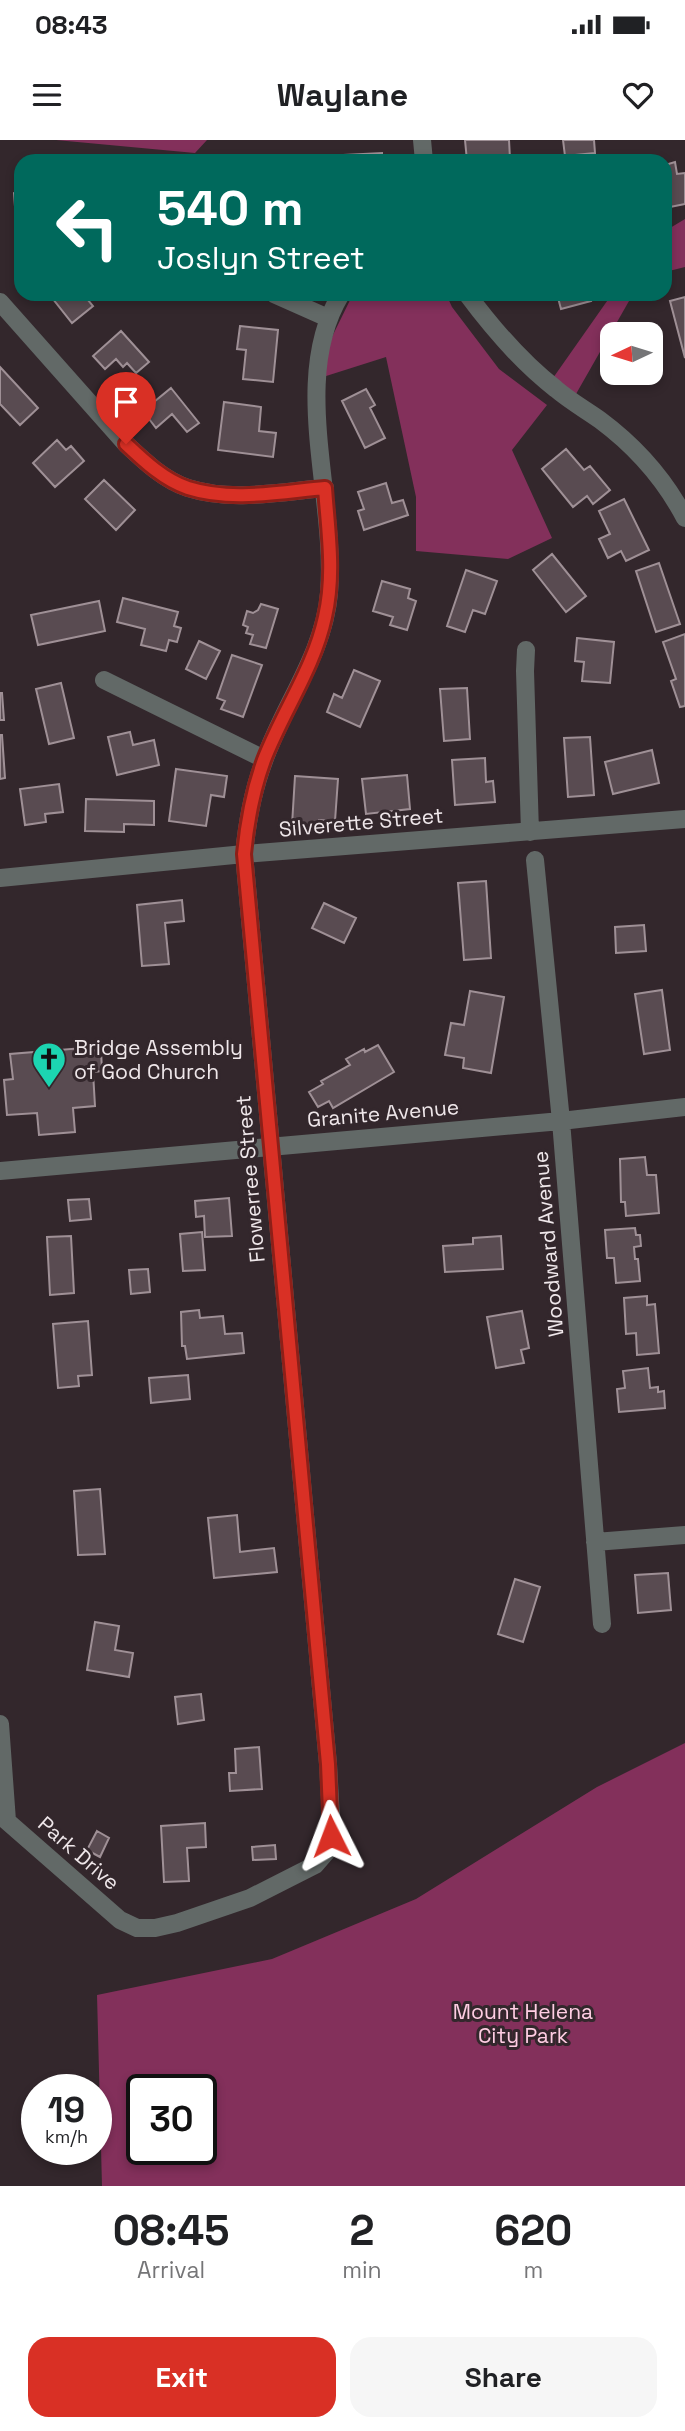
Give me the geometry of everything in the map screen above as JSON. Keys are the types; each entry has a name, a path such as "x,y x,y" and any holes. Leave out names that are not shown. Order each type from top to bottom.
{"street":[{"path":"290,301 328,318"},
{"name":"Flowerree Street","path":"120,1920 137,1928 155,1928 250,1898 315,1866 328,1850 331,1836 326,1751 244,854 255,788 264,759 314,652 325,618 331,562 316,399 316,371 328,318 337,301"},
{"path":"472,301 525,362 556,389 603,422 638,454 663,482 685,518"},
{"path":"0,302 126,444 148,465 172,480 188,488 234,496 325,488"},
{"path":"526,650 524,671 530,832"},
{"path":"104,680 264,759"},
{"name":"Silverette Street","path":"0,878 244,854 685,819"},
{"name":"Woodward Avenue","path":"536,860 561,1121 602,1624"},
{"name":"Granite Avenue","path":"0,1171 561,1121 685,1107"},
{"path":"595,1542 685,1535"},
{"name":"Park Drive","path":"0,1724 4,1818 120,1920"}],"green space":[{"path":"56,140 207,140 195,153"},
{"path":"685,219 685,267 672,270 672,227"},
{"path":"350,301 449,301 499,369 547,405 512,450 552,538 508,559 416,551 416,497 386,357 323,377 330,341"},
{"path":"607,301 629,301 617,322 600,322 600,352 576,394 553,378"},
{"name":"Mount Helena City Park","path":"685,1743 685,2186 102,2186 101,2165 112,2165 112,2074 99,2074 97,1995 272,1959 416,1899 597,1787"}],"building":[{"path":"465,140 509,140 510,154 466,154"},
{"path":"563,140 594,140 595,153 565,154"},
{"path":"675,162 677,174 685,173 685,204 672,207 672,163"},
{"path":"685,297 685,358 670,301"},
{"path":"55,301 89,301 93,306 72,323"},
{"path":"559,301 591,301 561,309"},
{"path":"240,326 278,330 273,382 243,379 246,350 237,349"},
{"path":"121,331 149,362 136,373 127,363 123,367 116,359 105,369 93,356"},
{"path":"0,367 38,408 20,425 0,404"},
{"path":"171,388 199,423 187,432 172,414 156,428 143,411"},
{"path":"366,389 375,405 370,408 385,438 365,448 342,401"},
{"path":"224,402 261,407 259,431 276,433 273,457 218,450"},
{"path":"57,440 66,450 71,446 84,461 55,487 33,463"},
{"path":"566,449 584,470 590,466 610,490 593,504 587,496 573,507 542,469"},
{"path":"104,480 135,510 116,530 85,499"},
{"path":"386,483 392,503 403,500 408,515 364,530 358,511 364,509 358,492"},
{"path":"624,499 649,550 626,561 621,551 608,558 599,539 610,534 599,511"},
{"path":"552,554 586,596 566,612 533,570"},
{"path":"659,563 680,624 656,632 636,571"},
{"path":"466,570 497,581 485,614 473,610 465,632 447,626"},
{"path":"382,581 410,589 408,598 416,601 407,630 390,625 393,617 373,611"},
{"path":"123,598 178,612 174,626 181,628 177,642 169,640 166,651 141,645 145,629 117,622"},
{"path":"99,601 105,631 38,645 31,615"},
{"path":"261,604 278,609 266,648 250,644 253,635 246,633 248,627 243,625 247,611 253,613"},
{"path":"685,634 685,706 680,707 671,681 676,679 663,642"},
{"path":"577,638 614,642 610,683 582,681 584,662 575,661"},
{"path":"199,641 220,651 206,679 186,669"},
{"path":"232,655 262,665 243,717 221,709 225,701 217,698"},
{"path":"354,670 380,681 360,727 327,712 334,694 342,698"},
{"path":"61,683 74,738 49,744 36,689"},
{"path":"467,688 470,739 444,741 440,689"},
{"path":"2,693 4,720 0,720"},
{"path":"130,732 133,745 154,740 159,765 117,775 108,737"},
{"path":"0,735 5,778 0,779"},
{"path":"590,737 594,795 568,797 564,738"},
{"path":"652,750 659,783 613,794 605,762"},
{"path":"485,758 486,782 493,781 495,802 455,805 452,760"},
{"path":"176,769 227,776 224,797 211,795 206,826 169,821"},
{"path":"407,775 410,809 366,814 362,779"},
{"path":"295,776 338,779 335,821 319,820 318,827 292,825"},
{"path":"59,784 63,812 45,814 46,822 25,825 20,789"},
{"path":"86,799 154,801 154,825 124,824 124,832 85,831"},
{"path":"486,881 491,958 464,960 458,883"},
{"path":"182,900 184,921 165,923 169,964 142,966 137,905"},
{"path":"324,903 356,918 344,943 312,928"},
{"path":"644,925 646,951 616,953 615,927"},
{"path":"662,990 670,1050 644,1054 635,994"},
{"path":"470,991 504,997 491,1073 463,1068 464,1058 445,1055 451,1023 464,1025"},
{"path":"378,1045 394,1072 333,1108 329,1101 318,1107 309,1092 323,1084 321,1081 350,1065 346,1059"},
{"path":"83,1048 83,1051 101,1050 102,1071 93,1072 95,1106 73,1108 75,1132 39,1135 37,1113 7,1115 4,1080 13,1079 10,1054"},
{"path":"645,1157 647,1175 656,1175 659,1213 626,1216 625,1202 621,1202 620,1159"},
{"path":"229,1198 232,1236 205,1237 204,1216 196,1217 195,1201"},
{"path":"89,1199 91,1219 70,1221 68,1200"},
{"path":"635,1228 636,1235 640,1235 641,1246 634,1247 640,1281 616,1283 614,1258 607,1258 605,1230"},
{"path":"202,1232 205,1270 183,1271 180,1234"},
{"path":"71,1236 74,1293 50,1295 47,1237"},
{"path":"501,1236 503,1269 445,1272 443,1246 473,1244 473,1238"},
{"path":"148,1269 150,1292 131,1294 129,1270"},
{"path":"647,1296 647,1305 655,1304 659,1353 637,1355 636,1333 626,1334 624,1298"},
{"path":"199,1310 200,1318 223,1316 225,1334 242,1333 244,1353 187,1359 185,1346 182,1346 181,1312"},
{"path":"522,1311 529,1348 521,1350 524,1363 496,1368 487,1317"},
{"path":"88,1321 92,1375 78,1376 79,1386 58,1388 53,1324"},
{"path":"648,1368 650,1388 658,1387 658,1392 664,1391 665,1408 619,1412 617,1389 625,1388 623,1371"},
{"path":"188,1375 190,1399 151,1403 149,1378"},
{"path":"100,1489 105,1554 78,1555 74,1491"},
{"path":"237,1515 240,1552 274,1548 277,1572 214,1578 208,1518"},
{"path":"668,1573 671,1610 638,1613 635,1575"},
{"path":"515,1579 540,1587 523,1642 498,1634"},
{"path":"95,1622 119,1626 115,1650 133,1653 129,1677 87,1670"},
{"path":"201,1694 204,1720 178,1724 175,1697"},
{"path":"259,1747 262,1789 230,1791 229,1773 236,1773 235,1749"},
{"path":"205,1823 206,1847 187,1848 189,1881 164,1882 161,1826"},
{"path":"97,1831 109,1838 100,1857 87,1850"},
{"path":"275,1845 276,1859 253,1860 252,1847"}],"place":[{"name":"Bridge Assembly of God Church","path":"49,1089"}],"route":[{"path":"126,444 148,465 188,488 234,496 325,488 331,562 325,618 314,652 264,759 255,788 244,854 328,1764 331,1836"}]}
